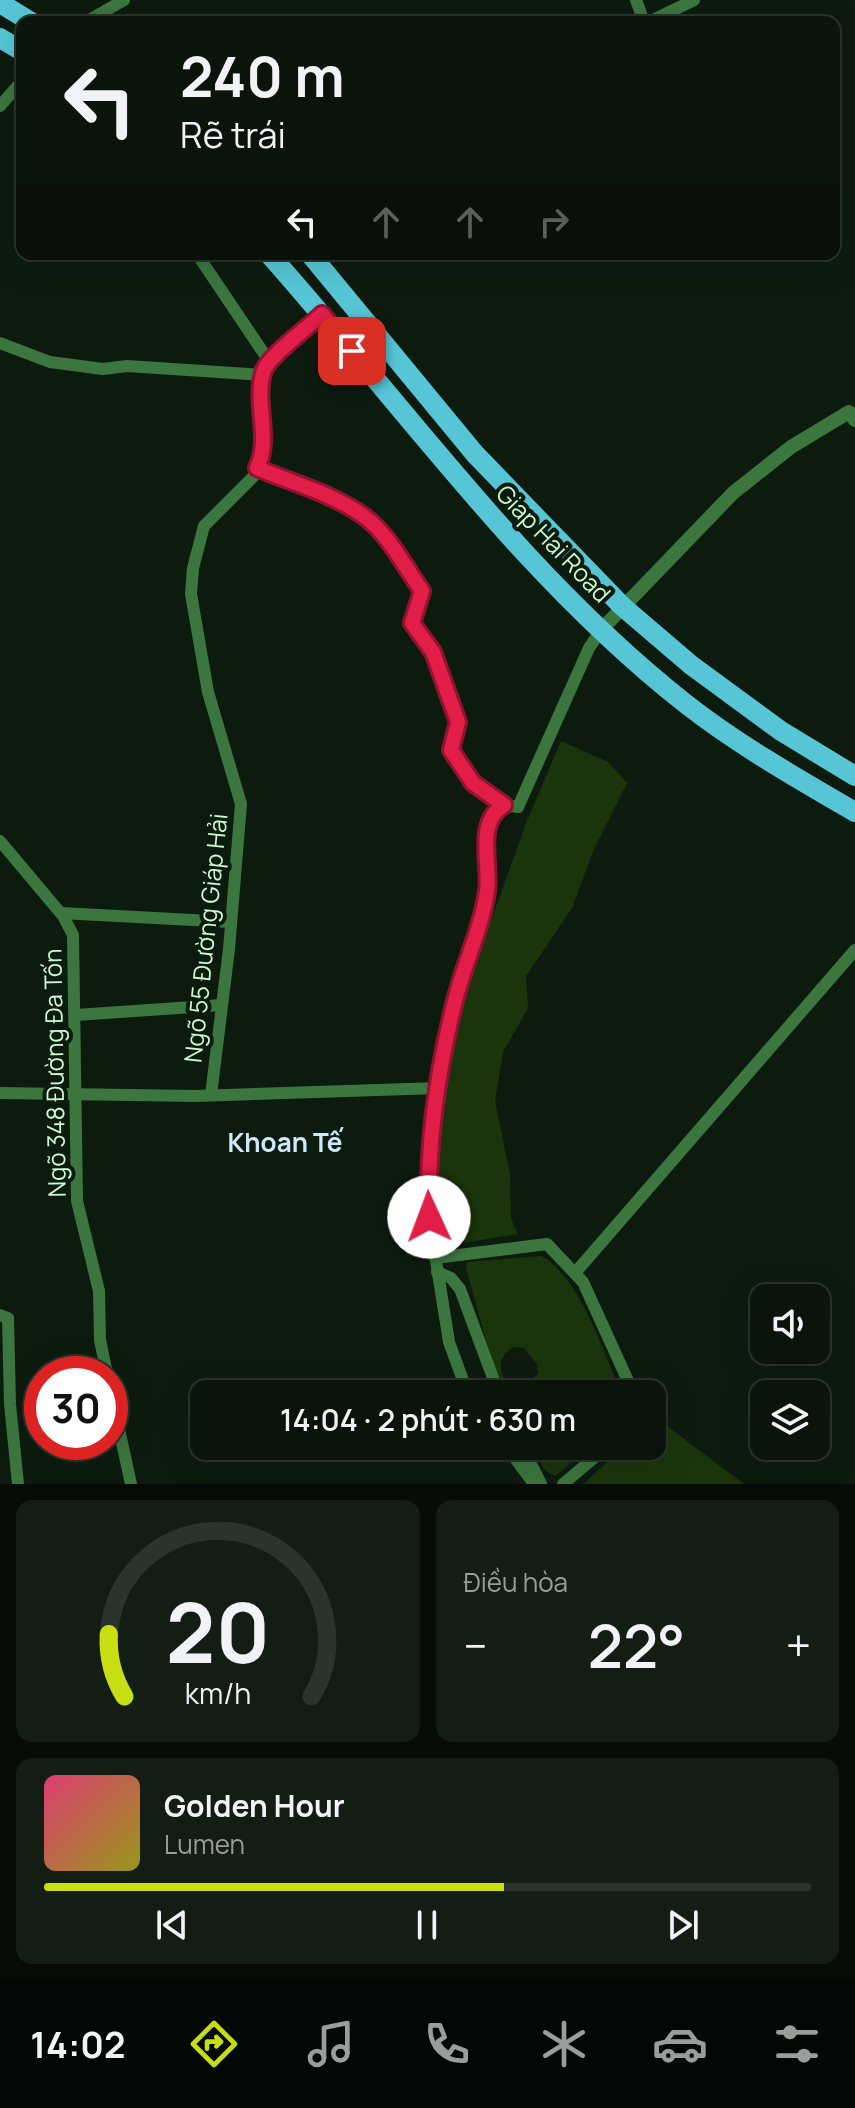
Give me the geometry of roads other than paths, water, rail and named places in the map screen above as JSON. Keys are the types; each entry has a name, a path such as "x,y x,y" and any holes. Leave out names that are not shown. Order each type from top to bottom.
{"highway":[{"path":"0,3 21,16"},
{"name":"Giap Hai Road","path":"274,260 507,536 602,629 687,705 855,812"},
{"name":"Giap Hai Road","path":"315,260 475,454 622,606 691,665 768,721 855,776"},
{"path":"367,369 391,349"}],"street":[{"path":"96,16 124,0"},
{"path":"659,16 694,0"},
{"path":"0,106 16,88"},
{"path":"201,260 269,361"},
{"path":"322,314 269,361 263,375 264,433 262,458 257,468 339,503 365,518 383,535 422,591 412,623 433,652 458,722 451,750 473,783 504,805 518,807 589,648 622,606 733,493 791,447 853,414"},
{"path":"0,343 50,362 103,369 127,366 263,375"},
{"name":"Ngõ 55 Đường Giáp Hải","path":"211,1095 241,804 208,692 191,594 204,526 257,468"},
{"path":"462,1380 453,1359 437,1272 427,1174 455,1002 487,891 486,836 497,809 504,805"},
{"name":"Ngõ 348 Đường Đa Tốn","path":"0,841 61,913 73,935 77,1201 99,1291 103,1356"},
{"path":"61,913 230,922"},
{"path":"575,1273 855,950"},
{"path":"76,1015 222,1005"},
{"path":"0,1093 211,1095 439,1088"},
{"path":"435,1258 547,1244 585,1286 628,1380"},
{"path":"437,1272 451,1278 460,1289 494,1380"},
{"path":"0,1315 8,1318 10,1404 18,1484"},
{"path":"126,1460 131,1484"},
{"path":"516,1460 534,1484"},
{"path":"529,1460 541,1484"},
{"path":"563,1484 591,1460"}],"district":[{"name":"Khoan Tế","path":"285,1142"}]}
